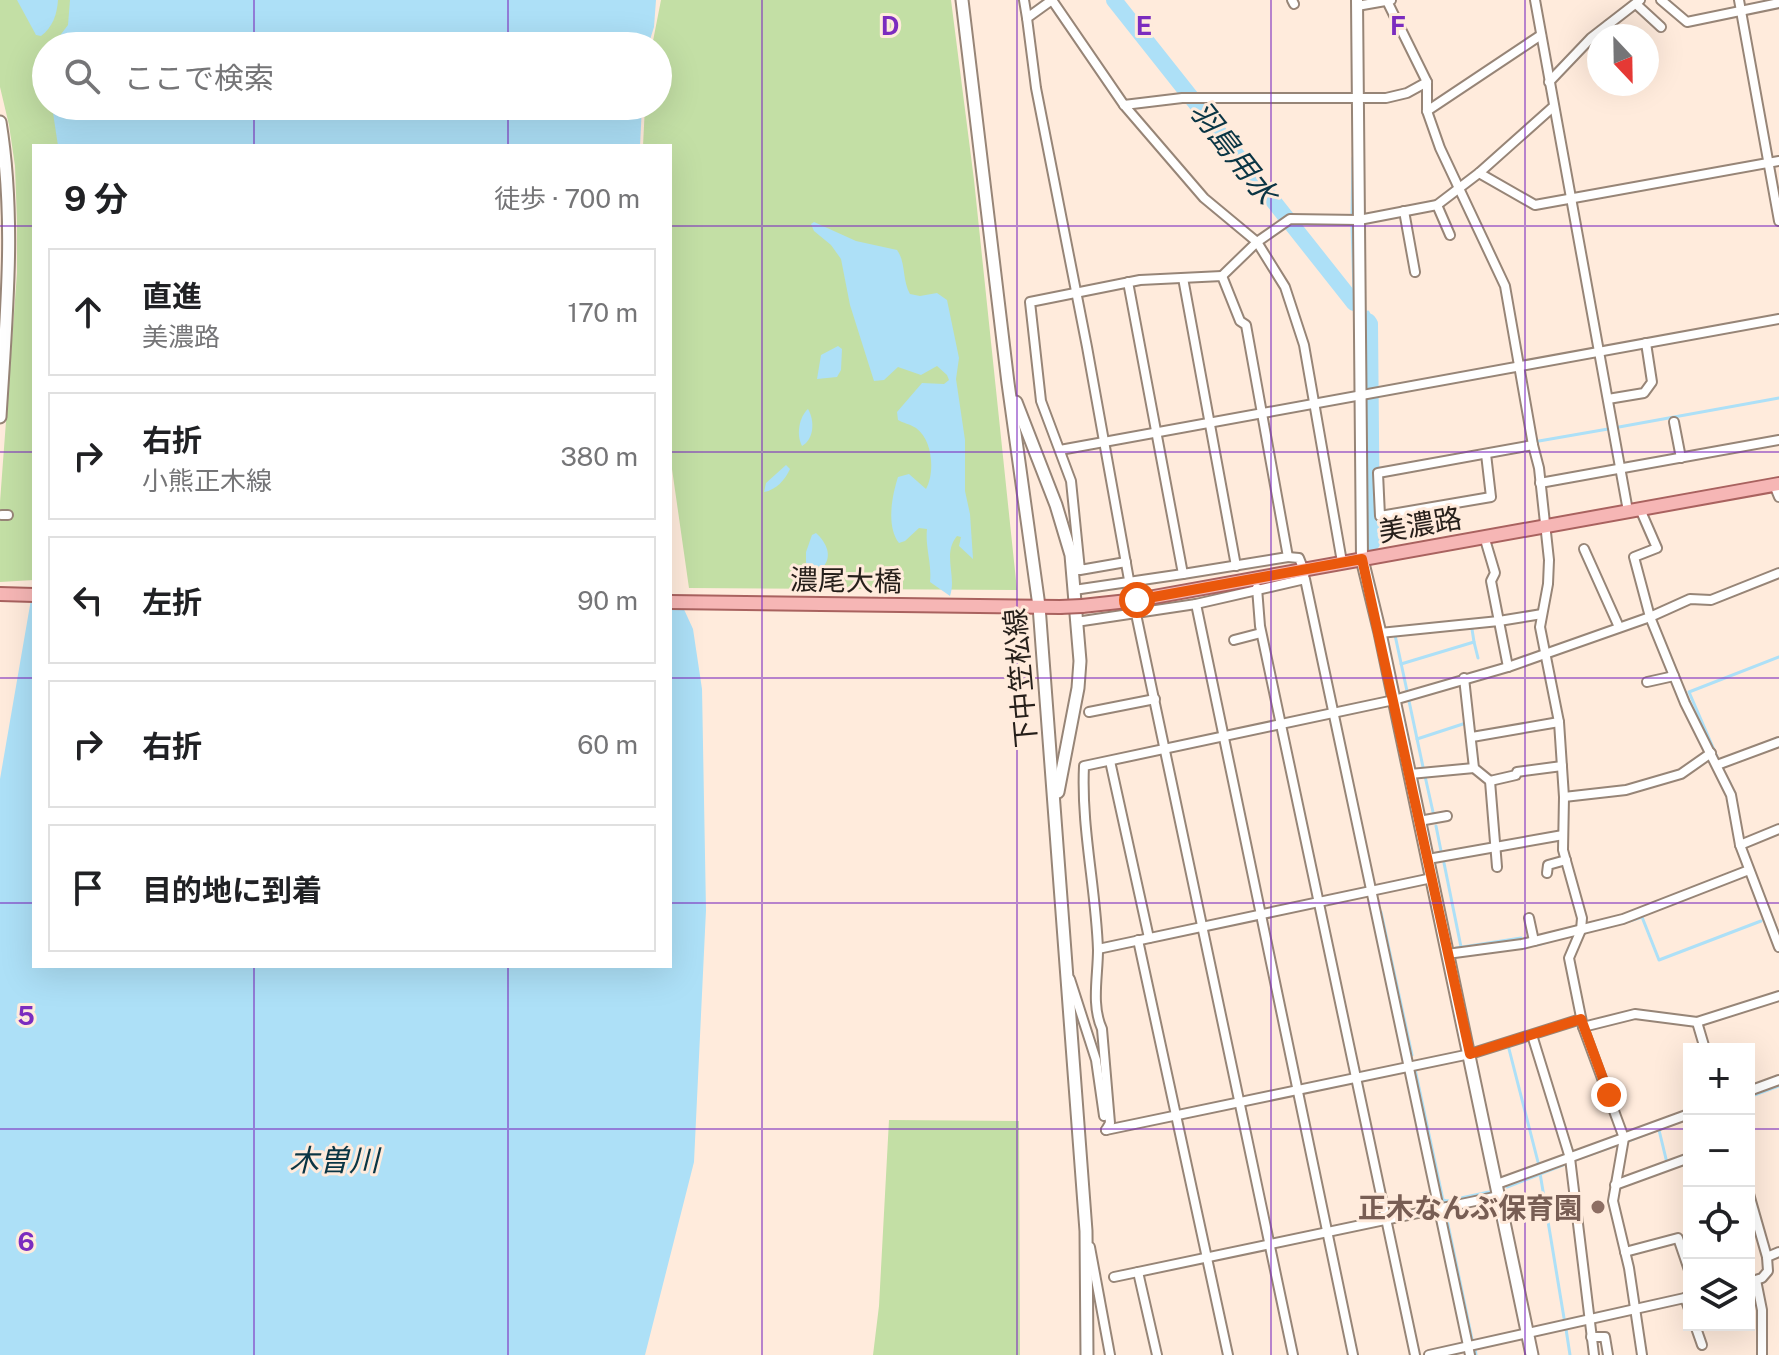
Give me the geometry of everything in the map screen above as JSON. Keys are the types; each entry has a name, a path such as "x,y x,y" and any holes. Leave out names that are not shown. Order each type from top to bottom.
{"main road":[{"name":"下中笠松線","path":"962,0 1008,383 1039,606 1086,1231 1087,1355"},
{"path":"0,122 10,235 0,417"},
{"path":"1008,383 1071,555 1080,661 1078,688 1059,783 1055,827"},
{"name":"美濃路","path":"1021,606 1082,606 1137,600 1305,574 1342,562 1543,525 1777,488"},
{"path":"1362,559 1532,1355"},
{"path":"0,594 32,595"},
{"name":"濃尾大橋","path":"672,602 1021,606"}],"street":[{"path":"1024,0 1036,88 1131,586"},
{"path":"1027,18 1052,0 1124,105 1204,198 1257,242 1285,287 1294,311 1314,403 1342,562"},
{"path":"1362,559 1363,395 1357,3 1389,0 1427,82 1427,111 1457,187 1505,286 1520,365 1540,483 1549,560 1540,627 1559,722 1563,835 1566,860 1582,918 1581,930 1569,958 1582,1023 1624,1138 1613,1201 1636,1309 1642,1355"},
{"path":"1535,0 1620,469 1634,510 1657,548 1634,557 1650,617 1674,676 1731,795 1740,845 1779,947"},
{"path":"1661,0 1687,22 1740,5 1779,3"},
{"path":"1609,24 1635,2 1661,27"},
{"path":"1740,5 1779,221"},
{"path":"1427,111 1541,35"},
{"path":"1549,82 1587,46"},
{"path":"1124,105 1182,98 1386,98 1407,93 1427,82"},
{"path":"1126,562 1080,570 1071,481 1041,401 1030,302 1128,282 1222,276 1257,242 1290,219 1359,220 1437,205 1479,173 1553,107"},
{"path":"1479,173 1535,205 1779,161"},
{"path":"1437,205 1450,235"},
{"path":"1404,211 1415,272"},
{"path":"1222,276 1240,321 1246,325 1288,557"},
{"path":"1183,278 1236,566"},
{"path":"1128,282 1183,574"},
{"path":"1060,450 1779,319"},
{"path":"1608,399 1644,393 1652,382 1646,343"},
{"path":"1674,422 1681,458"},
{"path":"1540,483 1779,440"},
{"path":"1378,516 1378,473 1533,445"},
{"path":"1362,518 1491,497 1486,454"},
{"path":"1484,536 1495,573 1491,581 1508,667"},
{"path":"1584,549 1619,627"},
{"path":"1074,590 1131,586 1183,574 1288,557 1299,558 1305,574 1470,1351"},
{"path":"1106,1130 1110,1123 1102,1029 1097,1018 1098,949 1083,799 1084,766 1394,700 1508,667 1650,617 1690,599 1711,600 1779,573"},
{"path":"1076,622 1196,604 1305,574"},
{"path":"1257,588 1261,633 1415,1355"},
{"path":"1196,604 1353,1355"},
{"path":"1136,614 1293,1355"},
{"path":"1380,633 1542,614"},
{"path":"1234,640 1261,633"},
{"path":"1647,682 1674,676"},
{"path":"1464,678 1474,768"},
{"path":"1089,712 1155,699"},
{"path":"1472,737 1559,722"},
{"path":"1717,765 1779,742"},
{"path":"1564,797 1626,790 1681,774 1711,753"},
{"path":"1110,761 1149,938"},
{"path":"1490,781 1516,775 1517,772 1562,766"},
{"path":"1410,774 1474,768 1490,781"},
{"path":"1490,781 1488,815 1496,847 1497,867"},
{"path":"1419,821 1447,816"},
{"path":"1740,845 1779,829"},
{"path":"1428,859 1563,835"},
{"path":"1547,873 1548,865 1566,860"},
{"path":"1447,954 1534,941 1623,919 1749,870"},
{"path":"1098,949 1432,878"},
{"path":"1529,918 1534,941"},
{"path":"1138,940 1228,1355"},
{"path":"1064,963 1096,1060 1106,1130"},
{"path":"1106,1130 1470,1054 1582,1023 1635,1014 1697,1022 1779,996"},
{"path":"1697,1022 1703,1043"},
{"path":"1532,1035 1570,1158 1594,1355"},
{"path":"1755,1089 1779,1080"},
{"path":"1114,1277 1440,1207 1498,1190 1570,1158 1686,1115"},
{"path":"1615,1185 1683,1160"},
{"path":"1755,1215 1768,1271 1755,1280"},
{"path":"1086,1231 1110,1355"},
{"path":"1625,1252 1678,1238 1685,1259"},
{"path":"1767,1257 1779,1252"},
{"path":"1138,1272 1157,1355"},
{"path":"1755,1287 1762,1310 1762,1355"},
{"path":"1429,1355 1470,1351 1528,1333 1683,1299"},
{"path":"1697,1331 1702,1345"},
{"path":"1591,1337 1605,1337 1608,1355"}],"green space":[{"path":"0,0 78,0 71,32 32,32 32,120 65,120 68,144 32,144 32,580 0,582 0,502 17,273 17,221 15,166 0,87"},
{"path":"661,0 951,0 974,180 1017,590 689,588 672,469 672,144 643,144 644,120 672,120 672,32 655,32"},
{"path":"889,1120 1019,1121 1020,1355 873,1355 879,1306"}],"water":[{"path":"17,0 58,0 49,29 34,32"},
{"path":"70,0 656,0 652,32 63,32 68,25"},
{"path":"54,120 641,120 640,144 58,144"},
{"path":"814,222 856,241 897,250 910,294 937,293 947,300 959,358 956,379 965,440 965,491 973,559 959,546 961,537 957,536 950,558 950,596 930,582 927,529 919,528 899,543 891,520 898,477 909,474 926,489 931,474 931,457 926,440 914,427 898,420 897,412 922,383 944,384 949,380 937,366 921,375 898,367 884,380 874,381 850,305 841,259 831,245 814,231 811,224"},
{"path":"838,346 842,349 841,370 837,377 817,379 821,355"},
{"path":"808,409 812,429 809,439 802,446 799,426"},
{"path":"786,465 790,469 783,481 764,492 766,483"},
{"path":"816,533 827,549 828,558 823,567 806,563 806,552 812,535"},
{"name":"木曽川","path":"32,594 32,968 672,968 672,609 682,605 693,629 702,689 706,910 694,1162 645,1355 0,1355 0,779"}],"waterway":[{"name":"羽島用水","path":"1114,0 1354,303"},
{"path":"1352,216 1353,158"},
{"path":"1352,225 1354,292"},
{"name":"羽島用水","path":"1368,312 1374,326 1375,471"},
{"name":"羽島用水","path":"1368,321 1372,543"},
{"path":"1619,427 1779,398"},
{"path":"1539,441 1608,429"},
{"path":"1472,629 1474,642"},
{"name":"羽島用水","path":"1395,635 1407,691"},
{"path":"1401,664 1474,642 1478,658"},
{"path":"1718,759 1689,692 1779,657"},
{"name":"羽島用水","path":"1409,701 1423,767"},
{"path":"1417,739 1466,723"},
{"path":"1724,772 1730,783"},
{"path":"1425,776 1433,812"},
{"path":"1436,826 1441,851"},
{"path":"1747,853 1779,935"},
{"path":"1444,863 1461,947"},
{"path":"1381,912 1412,1055"},
{"path":"1623,923 1642,917 1659,960 1761,921"},
{"path":"1456,948 1521,938"},
{"path":"1537,945 1561,938"},
{"path":"1509,1049 1538,1162"},
{"path":"1415,1069 1443,1200 1489,1192"},
{"path":"1755,1095 1779,1086"},
{"path":"1628,1141 1683,1120"},
{"path":"1659,1130 1667,1163"},
{"path":"1575,1160 1614,1146"},
{"path":"1507,1187 1563,1165"},
{"path":"1540,1173 1564,1318"},
{"path":"1446,1215 1472,1339"},
{"path":"1566,1329 1570,1355"},
{"path":"1475,1349 1476,1355"},
{"path":"1448,1355 1462,1352"}],"place":[{"name":"正木なんぶ保育園","path":"1598,1207"}],"route":[{"path":"1137,600 1362,559 1470,1054 1581,1019 1609,1095"}]}
